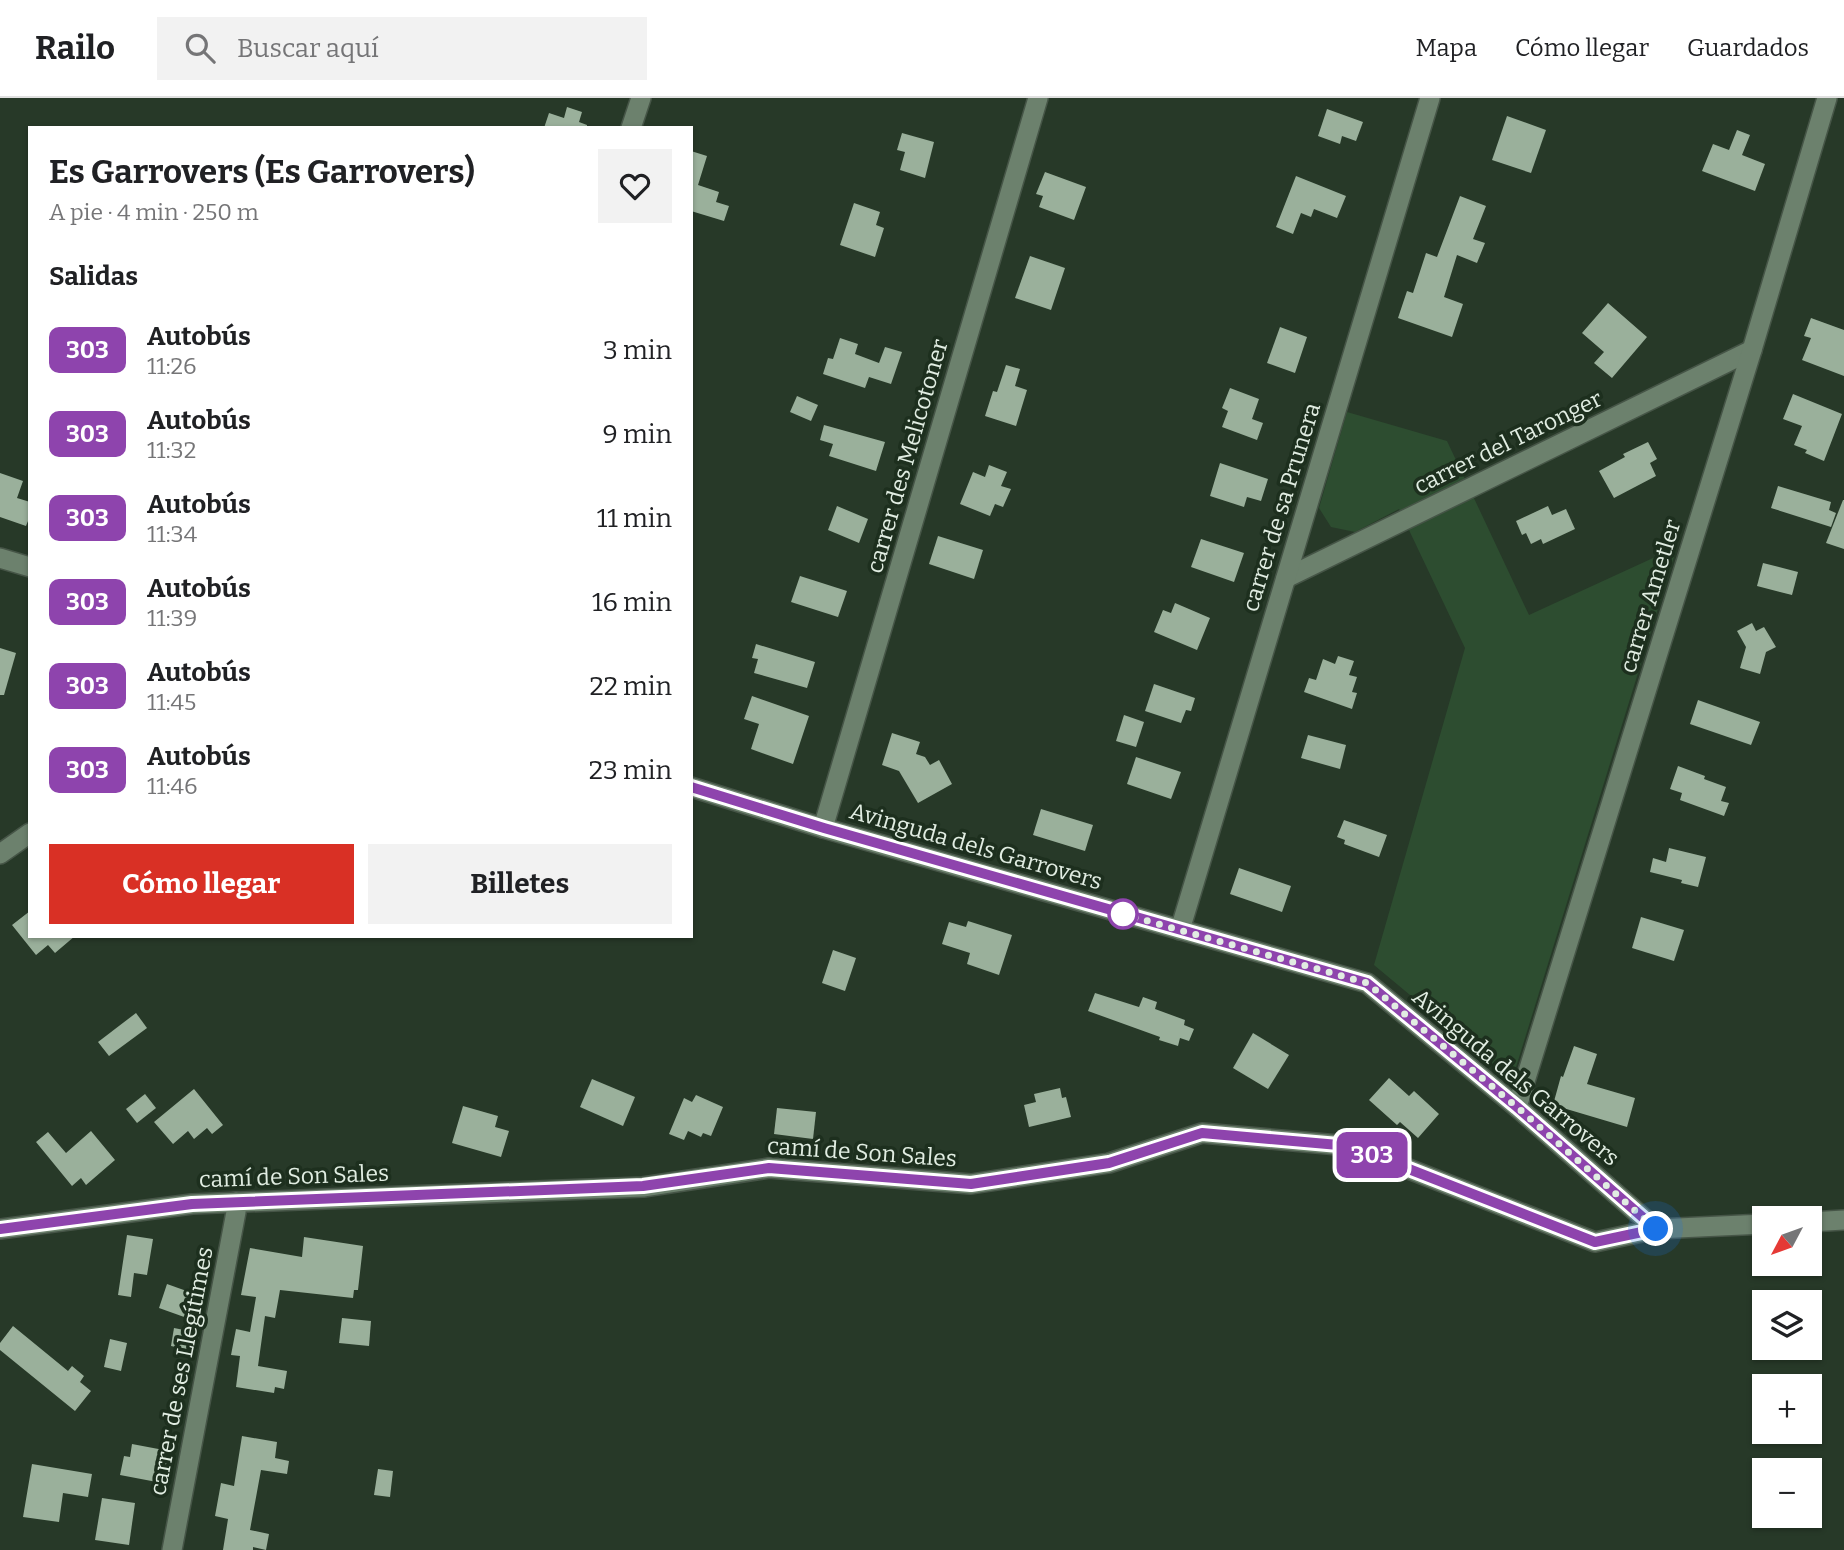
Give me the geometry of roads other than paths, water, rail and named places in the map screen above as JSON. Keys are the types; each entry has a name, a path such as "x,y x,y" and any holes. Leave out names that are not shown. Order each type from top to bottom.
{"street":[{"path":"632,126 641,98"},
{"name":"carrer des Melicotoner","path":"824,828 1038,98"},
{"name":"carrer de sa Prunera","path":"1180,930 1430,98"},
{"name":"carrer Ametler","path":"1517,1107 1752,350 1827,98"},
{"name":"carrer del Taronger","path":"1286,578 1752,350"},
{"path":"0,558 28,566"},
{"name":"Avinguda dels Garrovers","path":"693,788 824,828 1367,983 1517,1107 1656,1229"},
{"path":"0,854 28,834"},
{"name":"camí de Son Sales","path":"0,1229 192,1204 643,1186 769,1168 971,1184 1109,1163 1202,1133 1350,1146 1595,1242 1656,1229 1752,1225"},
{"name":"carrer de ses Llegítimes","path":"172,1550 236,1202"},
{"path":"1822,1221 1844,1220"}]}
